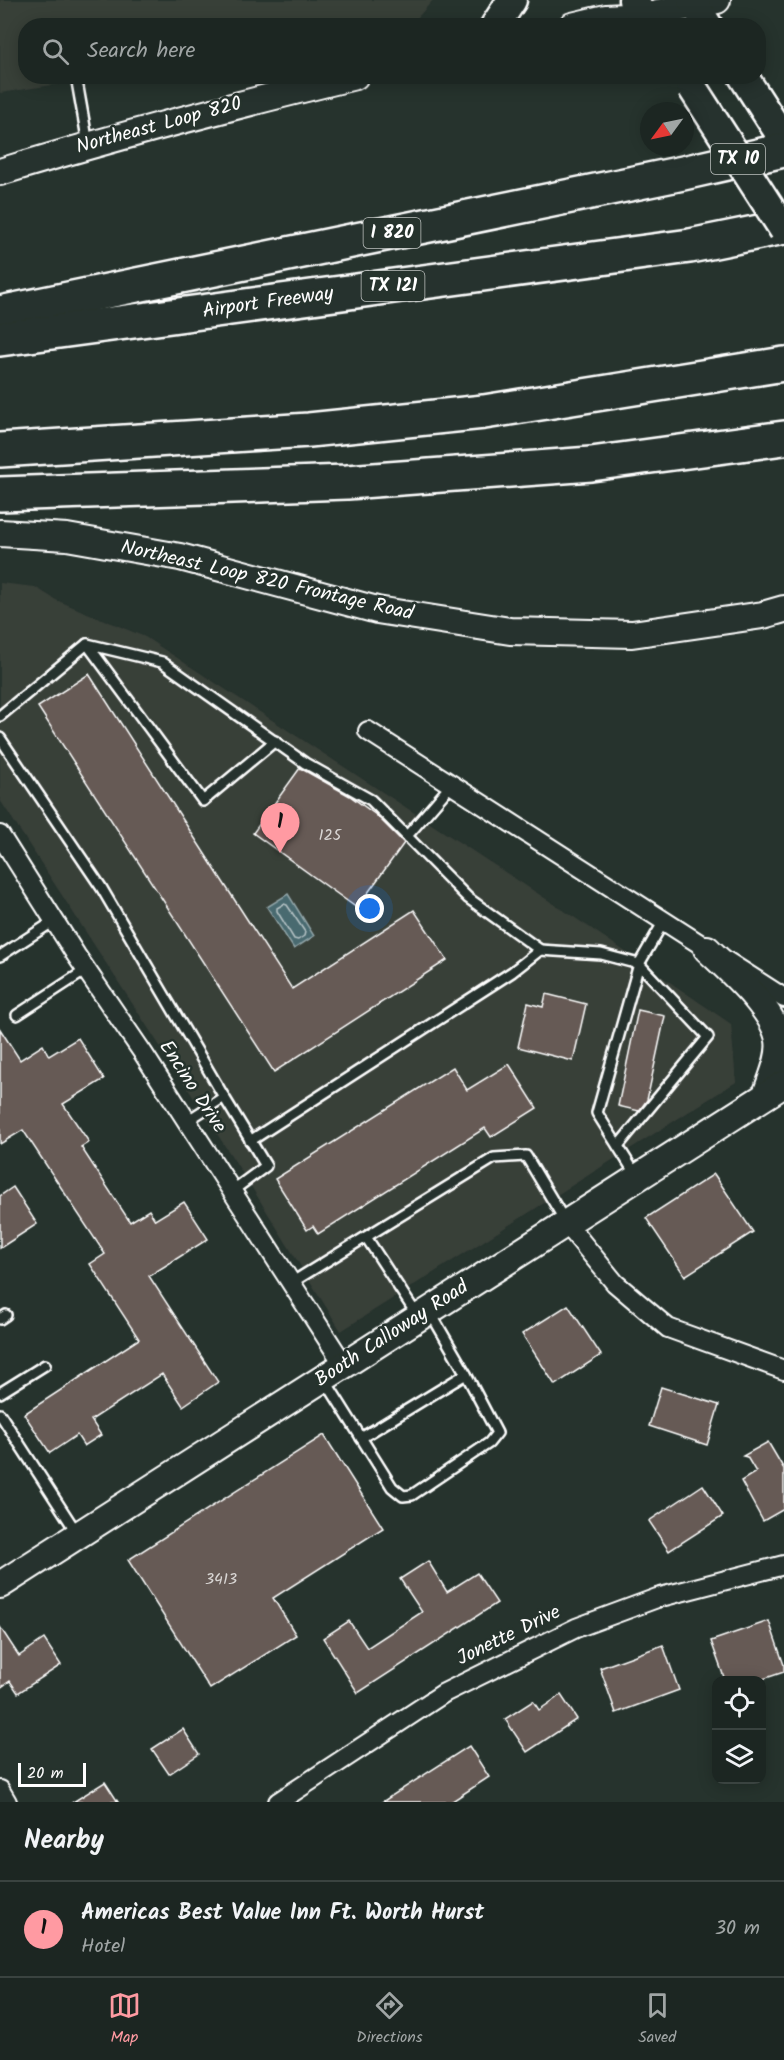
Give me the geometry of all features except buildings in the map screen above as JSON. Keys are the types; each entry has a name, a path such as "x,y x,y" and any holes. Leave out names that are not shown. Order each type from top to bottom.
{"highway":[{"name":"I 820","path":"0,313 683,173 784,150"},
{"name":"Airport Freeway","path":"0,339 690,246 784,228"},
{"path":"0,450 309,430 484,412 784,364"},
{"path":"0,494 347,482 591,464 784,438"}],"main road":[{"path":"500,18 512,0"},
{"path":"606,18 703,8"},
{"name":"Northeast Loop 820","path":"0,172 88,144 322,84"},
{"name":"TX 10","path":"689,84 784,228"},
{"path":"748,84 784,140"},
{"name":"Northeast Loop 820 Frontage Road","path":"0,533 67,537 180,557 377,610 510,631 632,634 763,615 784,609"},
{"path":"707,948 746,986 775,1027 779,1042 775,1089"},
{"name":"Booth Calloway Road","path":"0,1585 775,1089"}],"street":[{"path":"368,731 784,998"},
{"name":"Encino Drive","path":"0,835 291,1283 334,1371"},
{"path":"566,1223 615,1283 668,1328 784,1370"},
{"name":"Jonette Drive","path":"278,1802 444,1693 576,1628 657,1598 784,1565"},
{"path":"0,1790 7,1802"}],"lane":[{"path":"77,84 88,144"},
{"path":"0,716 87,644"},
{"path":"87,644 162,662 305,763 370,800 468,898 540,950 601,954 639,964 708,1037 618,1146"},
{"path":"87,644 203,801 275,741"},
{"path":"0,738 101,887 266,1166 232,1191"},
{"path":"407,836 452,784"},
{"path":"0,956 54,921"},
{"path":"638,1177 597,1113 639,964 664,921"},
{"path":"250,1141 512,972 540,950"},
{"path":"17,1015 86,970"},
{"path":"187,1120 224,1097"},
{"path":"291,1283 494,1158 526,1156 566,1223"},
{"path":"334,1371 361,1438 392,1487 403,1497 412,1495 489,1443 497,1433 466,1374 366,1237"},
{"path":"0,1393 45,1365"},
{"path":"361,1438 466,1374"},
{"path":"0,1414 78,1535"}],"shaded area":[{"path":"0,0 433,0 417,18 18,18 18,84 59,84 0,93"},
{"path":"0,583 35,587 56,600 145,637 592,929 731,1024 736,1082 341,1331 249,1183 0,800"}],"water":[{"path":"288,894 314,936 294,949 267,907"}],"place":[{"name":"Americas Best Value Inn Ft. Worth Hurst","path":"280,853"}]}
